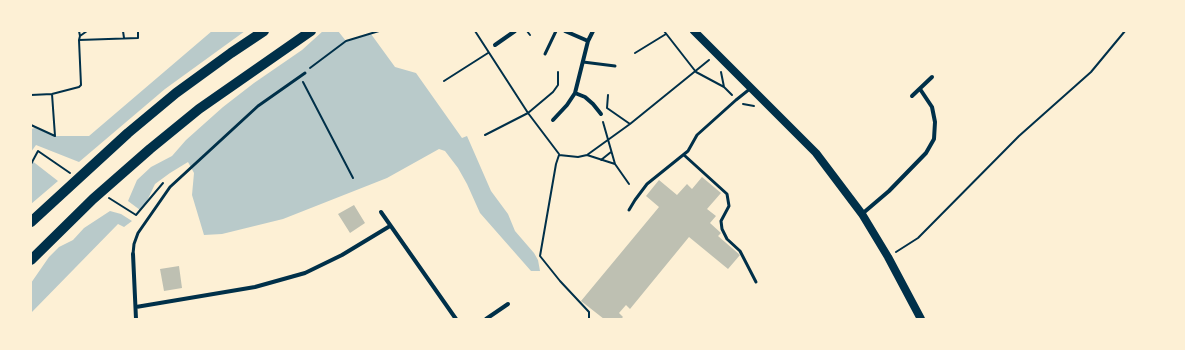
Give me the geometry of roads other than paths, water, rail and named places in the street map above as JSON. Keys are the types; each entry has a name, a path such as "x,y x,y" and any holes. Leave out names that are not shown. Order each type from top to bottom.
{"highway":[{"path":"31,222 128,133 170,98 231,53 264,31"},
{"path":"31,260 93,199 150,149 199,109 311,31"}],"main road":[{"path":"694,31 816,153 862,214 888,257 921,319"}],"street":[{"path":"495,44 515,31"},
{"path":"565,31 588,41"},
{"path":"553,120 567,105 575,93 588,41 593,31"},
{"path":"912,96 932,77"},
{"path":"862,214 889,191 926,153 934,139 935,122 932,107 920,89"},
{"path":"575,93 585,97 601,114"},
{"path":"381,212 456,319"},
{"path":"136,307 255,287 304,273 342,255 390,226"},
{"path":"133,254 136,319"},
{"path":"486,319 508,304"}],"lane":[{"path":"545,54 556,31"},
{"path":"583,62 615,66"},
{"path":"133,254 134,244 138,233 170,187 258,106 304,73"},
{"path":"629,210 647,184 684,154 697,135 751,88"},
{"path":"684,154 727,194 729,206 721,221 722,229 727,239 740,251 756,282"}]}
